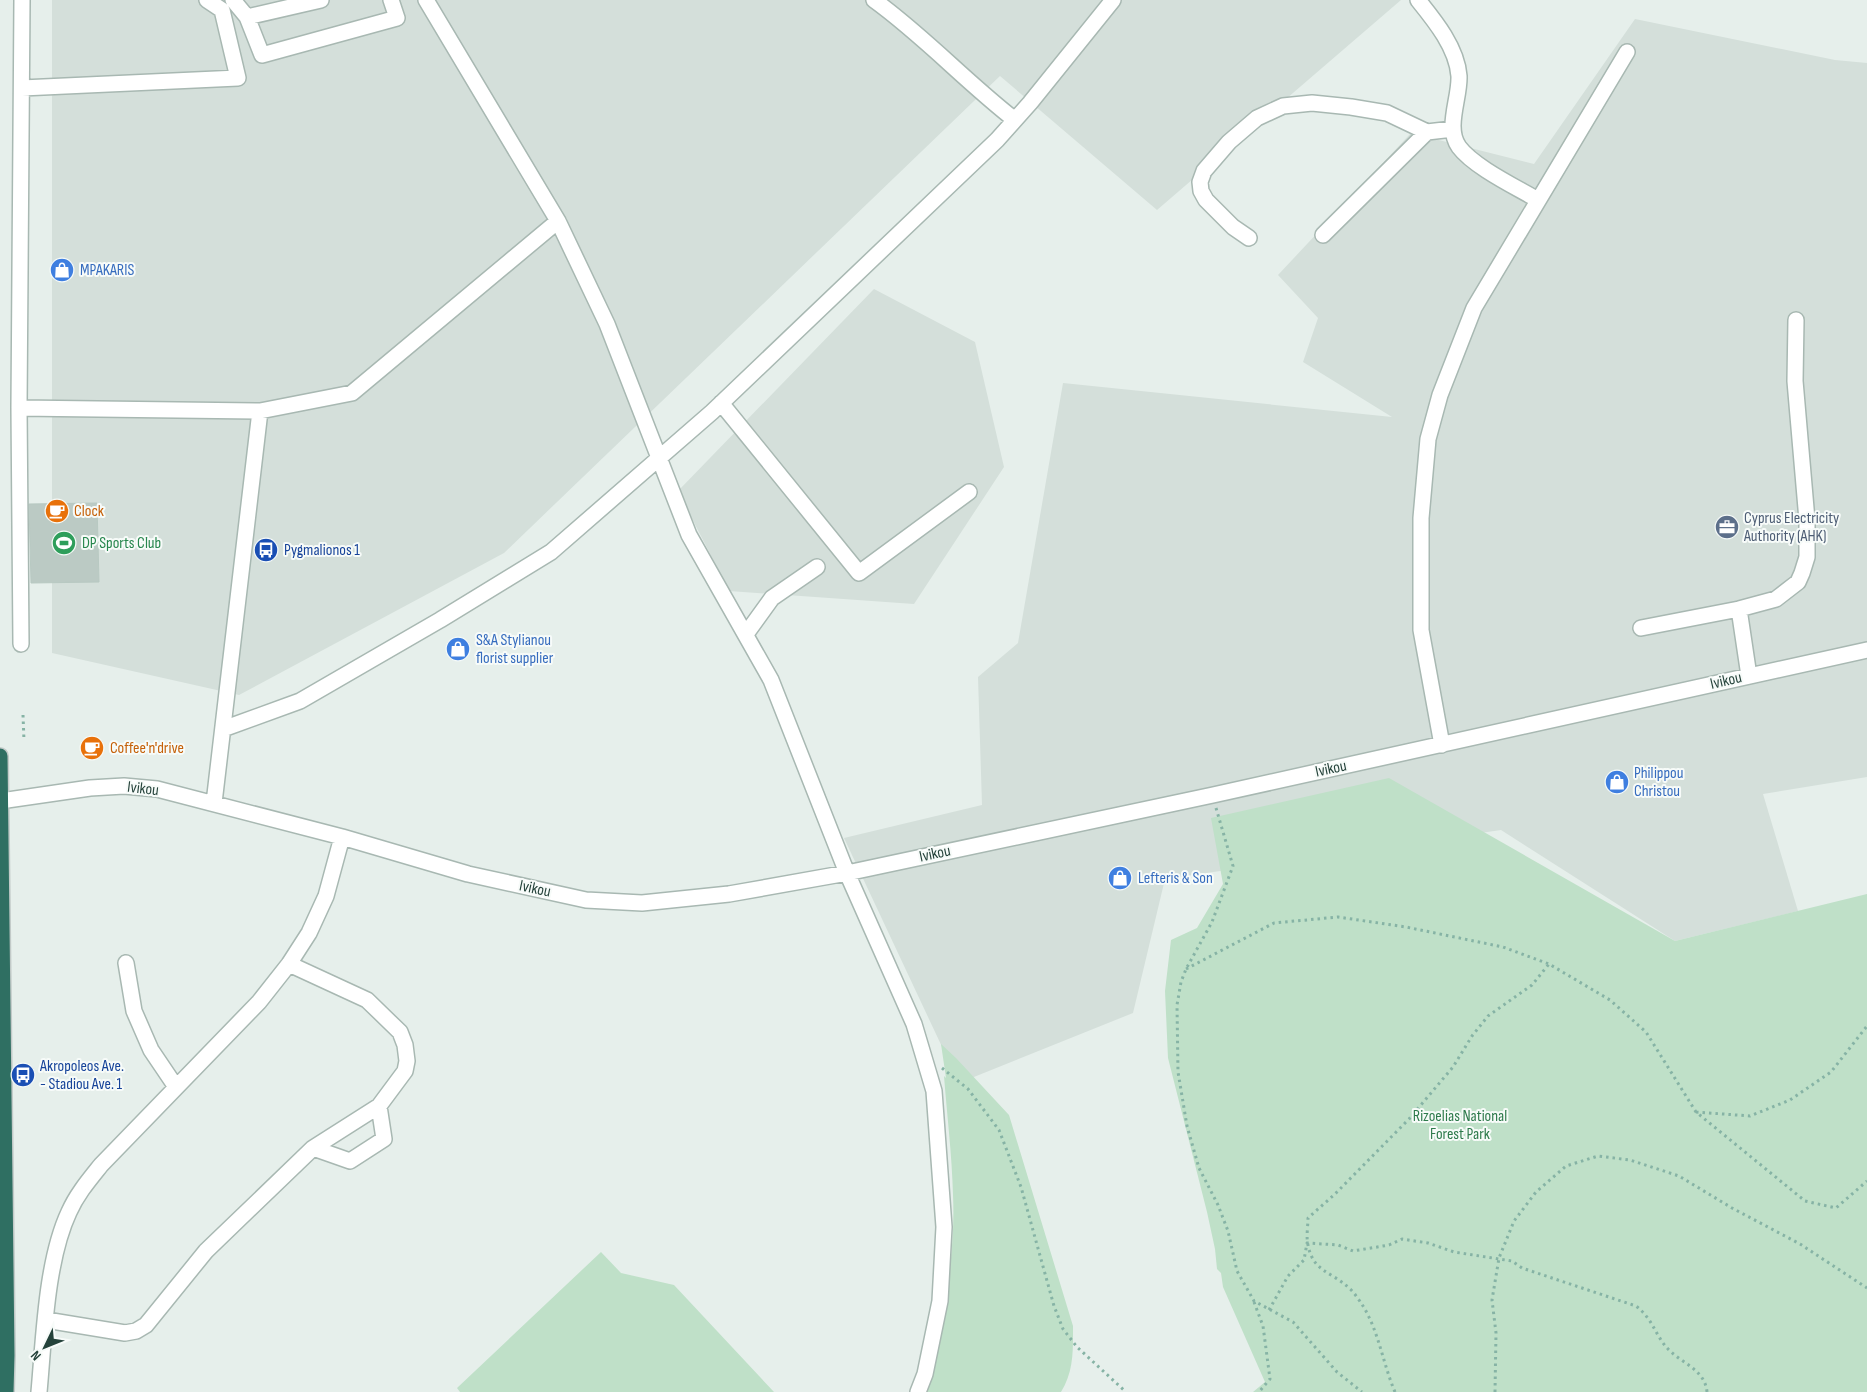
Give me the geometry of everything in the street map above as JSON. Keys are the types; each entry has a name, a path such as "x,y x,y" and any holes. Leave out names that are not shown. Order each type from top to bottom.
{"highway":[{"path":"0,756 6,1392"}],"street":[{"path":"21,644 19,408 22,0"},
{"path":"22,88 238,78 222,10 208,0"},
{"path":"233,0 247,17 262,55 397,18 395,1"},
{"path":"247,17 321,0"},
{"path":"426,0 558,222 607,324 689,535 771,680 847,873 914,1024 934,1091 944,1227 940,1301 925,1374 918,1392"},
{"path":"874,0 894,14 1015,120"},
{"path":"223,729 300,701 431,625 551,552 721,403 976,160 1015,120 1113,0"},
{"path":"1418,0 1444,35 1452,52 1459,75 1453,128 1455,140 1460,148 1476,162 1538,200"},
{"path":"1442,745 1421,630 1421,518 1428,439 1443,387 1474,308 1627,52"},
{"path":"1249,238 1233,227 1206,200 1201,191 1200,182 1204,171 1229,142 1257,118 1283,106 1312,103 1387,113 1427,132 1453,128"},
{"path":"1323,235 1427,132"},
{"path":"19,408 260,410 352,393 558,222"},
{"path":"1641,628 1739,609 1776,599 1798,582 1807,557 1807,520 1795,381 1796,320"},
{"path":"721,403 859,574 969,492"},
{"path":"214,803 260,410"},
{"path":"746,634 772,598 817,567"},
{"path":"1739,609 1749,676"},
{"name":"Ivikou","path":"0,800 90,788 124,786 157,789 342,837 468,874 586,900 642,903 729,894 847,873 1442,745 1867,650"},
{"path":"39,1392 52,1270 59,1236 68,1212 80,1191 101,1165 259,1002 290,964 309,933 326,896 342,837"},
{"path":"126,963 134,1011 151,1050 176,1087"},
{"path":"46,1320 125,1333 136,1331 146,1325 206,1251 313,1148 379,1106 405,1071 407,1061 405,1045 400,1032 367,1000 290,964"},
{"path":"313,1148 350,1161 384,1139 379,1106"}],"path":[{"path":"23,715 24,741"},
{"path":"1212,795 1233,866 1212,922 1186,969 1181,982 1177,1005 1178,1072 1187,1126 1199,1168 1218,1205 1228,1231 1237,1272 1254,1301 1263,1326 1270,1379 1259,1392"},
{"path":"1186,969 1274,923 1338,917 1406,927 1503,947 1549,964 1610,1000 1646,1032 1696,1112 1805,1200 1836,1208 1867,1181"},
{"path":"1269,1310 1288,1276 1304,1260 1308,1218 1335,1194 1409,1119 1453,1067 1472,1036 1488,1016 1532,985 1549,964"},
{"path":"1696,1112 1750,1116 1790,1100 1831,1072 1867,1026"},
{"path":"925,1060 945,1069 968,1090 1000,1130 1021,1187 1054,1306 1063,1329 1077,1347 1126,1392"},
{"path":"1495,1392 1496,1333 1492,1300 1499,1258 1514,1221 1536,1192 1566,1166 1598,1156 1630,1160 1679,1176 1732,1208 1800,1244 1867,1288"},
{"path":"1307,1243 1338,1245 1353,1250 1389,1245 1402,1239 1428,1243 1461,1253 1512,1261 1522,1268 1636,1306 1647,1315 1669,1350 1696,1371 1706,1383 1707,1392"},
{"path":"1307,1243 1313,1262 1348,1287 1362,1305 1373,1325 1395,1392"},
{"path":"1254,1301 1293,1322 1337,1372 1362,1392"}],"shaded area":[{"path":"52,0 1401,0 1157,210 1000,76 504,553 239,695 52,653"},
{"path":"1635,19 1835,60 1867,63 1867,777 1763,794 1798,911 1675,941 1501,830 1165,879 1133,1013 959,1083 844,838 982,805 978,677 1018,643 1063,383 1392,417 1303,362 1318,318 1278,275 1411,133 1534,164"},
{"path":"874,289 975,342 1004,467 914,604 729,591 678,491"}],"green space":[{"name":"Rizoelias National Forest Park","path":"1389,778 1675,941 1867,894 1867,1392 1253,1392 1265,1382 1223,1287 1221,1273 1217,1269 1207,1212 1168,1058 1165,991 1171,940 1197,928 1223,884 1211,818"},
{"path":"941,1044 1009,1115 1073,1326 1071,1368 1061,1392 927,1392 946,1294 952,1245 952,1165 944,1076 946,1078"},
{"path":"601,1252 621,1273 674,1285 774,1392 460,1392 457,1388"}],"building":[{"name":"DP Sports Club","path":"97,503 99,582 31,583 29,504"}],"place":[{"name":"MPAKARIS","path":"62,270"},
{"name":"Clock","path":"57,511"},
{"name":"Cyprus Electricity Authority (AHK)","path":"1727,527"},
{"name":"DP Sports Club","path":"64,543"},
{"name":"Pygmalionos 1","path":"266,550"},
{"name":"S&A Stylianou florist supplier","path":"458,649"},
{"name":"Coffee'n'drive","path":"92,748"},
{"name":"Philippou Christou","path":"1617,782"},
{"name":"Lefteris & Son","path":"1120,878"},
{"name":"Akropoleos Ave. - Stadiou Ave. 1","path":"23,1075"}]}
